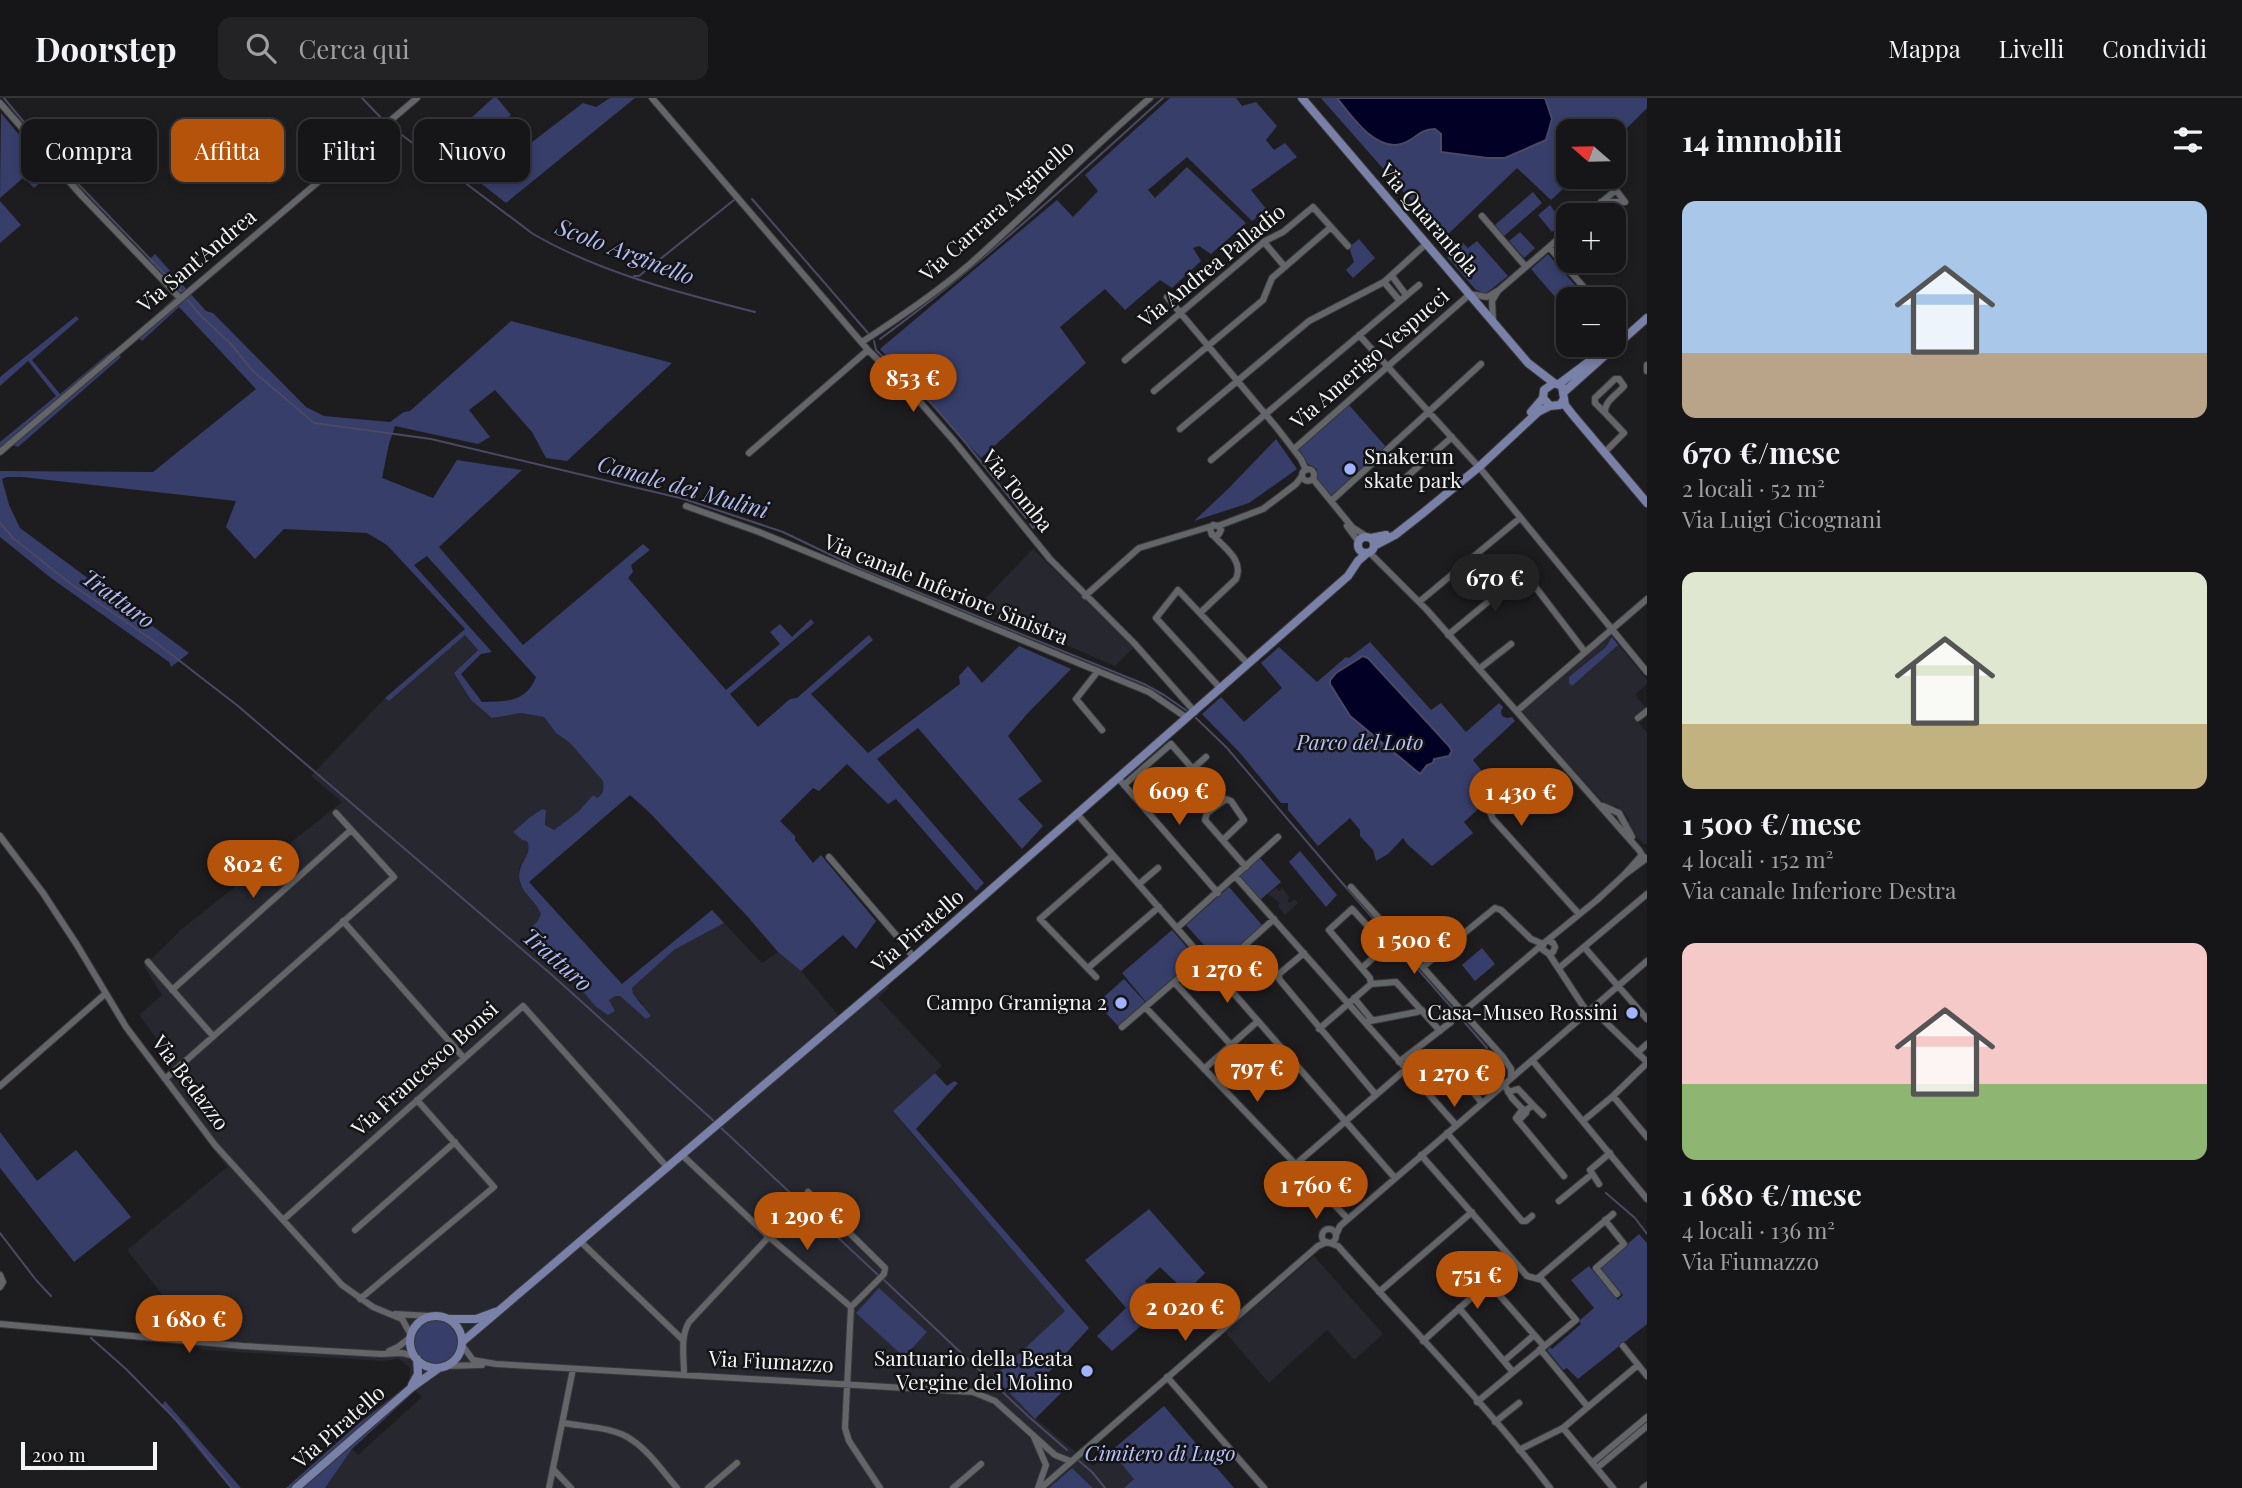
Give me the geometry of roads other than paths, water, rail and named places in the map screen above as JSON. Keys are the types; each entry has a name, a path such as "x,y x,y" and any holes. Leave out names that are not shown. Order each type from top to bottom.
{"main road":[{"name":"Via Quarantola","path":"1302,98 1528,363 1560,389"},
{"path":"1626,330 1647,313"},
{"path":"1477,465 1544,394 1560,389 1647,318"},
{"path":"1367,546 1393,532 1538,412 1553,406 1560,389 1595,357"},
{"name":"Via Quarantola","path":"1528,363 1544,394"},
{"path":"1560,389 1572,414 1647,503"},
{"path":"1544,394 1553,406 1572,414"},
{"name":"Via Piratello","path":"462,1344 1078,815 1122,782 1187,718 1342,581 1367,546"},
{"name":"Via Piratello","path":"448,1319 483,1317 512,1301"},
{"path":"432,1316 448,1319 457,1326 462,1344 459,1356 442,1367 429,1367 416,1358 410,1344 411,1336 418,1324 432,1316"},
{"name":"Via Piratello","path":"406,1393 418,1374 416,1358"},
{"name":"Via Piratello","path":"296,1488 406,1393 442,1367"}],"street":[{"name":"Via Sant'Andrea","path":"0,452 416,98"},
{"name":"Via Tomba","path":"652,98 868,350 912,393 954,441 1034,541 1134,643 1195,712"},
{"name":"Via Carrara Arginello","path":"862,342 896,320 968,265 1150,98"},
{"path":"0,103 82,196 180,298"},
{"name":"Via Andrea Palladio","path":"1125,360 1264,242 1283,232 1313,207 1348,246"},
{"path":"1482,216 1526,267"},
{"path":"1154,391 1264,300 1272,278 1331,227"},
{"path":"1480,307 1556,241"},
{"path":"1264,242 1285,267"},
{"path":"1180,429 1316,316 1384,282 1427,243"},
{"path":"1549,247 1584,287"},
{"path":"1392,276 1406,295"},
{"path":"1384,282 1400,301"},
{"path":"1211,460 1419,285"},
{"path":"1469,294 1490,299"},
{"name":"Via Amerigo Vespucci","path":"1294,449 1469,294"},
{"path":"1167,297 1266,414 1294,449 1308,477 1378,559 1601,806 1622,816 1622,825 1645,856 1560,932 1549,948 1532,952 1464,1011"},
{"path":"1490,299 1493,322"},
{"path":"1359,335 1477,465 1647,672"},
{"path":"749,453 868,350"},
{"path":"1331,501 1481,364"},
{"path":"1647,365 1647,371"},
{"path":"1605,413 1606,404 1625,386 1619,379 1615,379 1595,398 1595,403 1624,433 1607,450"},
{"path":"1403,480 1452,437"},
{"path":"1085,596 1139,548 1199,530 1213,530 1263,509 1308,477"},
{"path":"1308,477 1367,546"},
{"name":"Via canale Inferiore Sinistra","path":"686,506 759,532 1149,692 1187,718"},
{"path":"1419,602 1520,518"},
{"path":"1200,613 1236,579 1239,572 1237,562 1213,530"},
{"path":"1448,635 1524,572 1585,652"},
{"path":"1221,689 1156,618 1178,590 1248,664"},
{"path":"1517,711 1647,599"},
{"path":"1479,669 1511,644"},
{"path":"1098,671 1076,699 1102,730"},
{"path":"1638,718 1647,711"},
{"path":"1192,768 1171,744 1122,782 1218,893"},
{"path":"1180,780 1206,757"},
{"path":"1223,840 1244,820 1237,808 1226,799 1207,813 1205,818 1206,821 1246,867"},
{"path":"1486,803 1493,819 1580,914"},
{"path":"165,1079 394,877 336,813"},
{"path":"1078,815 1395,1178"},
{"path":"172,990 351,830"},
{"name":"Via Bedazzo","path":"0,836 43,893 125,1027 215,1145 323,1266 360,1300 373,1307 392,1313 432,1316"},
{"path":"1177,928 1278,837"},
{"path":"1096,976 1040,919 1113,855"},
{"path":"829,857 913,958"},
{"path":"1139,884 1158,868"},
{"path":"1236,877 1351,1001 1399,1062 1456,1125"},
{"path":"1351,887 1503,1057 1511,1069 1511,1078"},
{"path":"1559,968 1647,894"},
{"path":"1088,968 1159,907"},
{"path":"1424,966 1495,908 1501,910 1531,939 1549,948 1587,1012"},
{"path":"1362,968 1386,946 1352,909 1329,930 1370,978 1371,984"},
{"path":"1215,972 1275,919"},
{"path":"343,921 464,1058"},
{"path":"1584,947 1647,1018"},
{"path":"1304,953 1278,976 1376,1095"},
{"path":"1122,1027 1202,957"},
{"path":"1040,1488 1647,961"},
{"path":"148,962 214,1035"},
{"path":"1174,982 1231,1045"},
{"path":"1319,1029 1371,984 1398,983 1440,1031"},
{"path":"0,1086 105,994"},
{"name":"Via Francesco Bonsi","path":"283,1220 523,1006 668,1168"},
{"path":"1145,1007 1348,1219"},
{"path":"1368,1021 1422,1010"},
{"path":"1583,1121 1613,1097 1647,1063 1595,1012 1587,1012"},
{"path":"1204,1069 1258,1021"},
{"path":"1399,1062 1451,1022"},
{"path":"1637,1053 1647,1044"},
{"path":"1445,1057 1482,1103"},
{"path":"1503,1057 1524,1066"},
{"path":"1532,1060 1644,1190 1647,1199"},
{"path":"1296,1164 1406,1069"},
{"path":"1504,1084 1526,1115 1518,1121 1564,1176"},
{"path":"1508,1092 1518,1089 1543,1115"},
{"path":"1613,1097 1647,1137"},
{"path":"360,1300 494,1187 417,1100"},
{"path":"1524,1110 1532,1105"},
{"path":"1447,1133 1522,1221 1532,1216"},
{"path":"355,1230 455,1142"},
{"path":"1599,1184 1590,1170 1610,1153"},
{"path":"682,1155 768,1236 851,1307"},
{"path":"1421,1155 1527,1276 1542,1280 1576,1320 1477,1402"},
{"path":"1559,1201 1592,1174"},
{"path":"808,1192 886,1268 877,1282 851,1307 847,1384 846,1434 880,1488"},
{"path":"684,1374 683,1340 689,1322 795,1209"},
{"path":"1379,1292 1472,1212"},
{"path":"1538,1278 1614,1214"},
{"path":"1605,1220 1624,1244 1596,1268 1617,1294"},
{"path":"1327,1240 1326,1231 1334,1234"},
{"path":"1334,1234 1338,1246"},
{"path":"1327,1240 1338,1246 1495,1422 1550,1488"},
{"path":"582,1242 683,1340"},
{"path":"1423,1341 1513,1260"},
{"path":"0,1275 3,1282 0,1287"},
{"path":"1488,1282 1534,1335 1588,1407"},
{"path":"1459,1308 1513,1372"},
{"name":"Via Bedazzo","path":"392,1313 405,1321 411,1336"},
{"path":"0,1324 243,1346 402,1353 416,1358"},
{"path":"1504,1361 1534,1335"},
{"path":"381,1354 398,1347 411,1336"},
{"name":"Via Fiumazzo","path":"462,1344 473,1360 496,1364"},
{"path":"1623,1346 1647,1376"},
{"name":"Via Fiumazzo","path":"442,1367 496,1364 972,1392 995,1401 1055,1455 1070,1461"},
{"path":"1519,1450 1563,1428 1638,1365"},
{"path":"550,1488 573,1368"},
{"path":"1167,1377 1264,1488"},
{"path":"1495,1422 1519,1403"},
{"path":"1594,1466 1647,1417"},
{"path":"564,1423 618,1433 631,1439 677,1488"},
{"path":"1594,1466 1647,1426"},
{"path":"1563,1428 1613,1488"},
{"name":"Via Fiumazzo","path":"1031,1432 1046,1465"},
{"path":"1055,1455 1059,1472"},
{"path":"708,1488 737,1463"},
{"path":"953,1488 981,1464"},
{"path":"1040,1488 1046,1465 1059,1472"},
{"path":"554,1470 571,1488"},
{"path":"1643,1488 1647,1485"}],"waterway":[{"name":"Canale dei Mulini","path":"4,98 56,161 181,291"},
{"name":"Scolo Arginello","path":"362,98 382,119"},
{"path":"880,339 989,253 1163,98"},
{"name":"Scolo Arginello","path":"400,134 533,234 559,248 613,271 755,312"},
{"path":"752,199 868,333"},
{"path":"634,276 639,276 734,200"},
{"name":"Canale dei Mulini","path":"186,298 252,370 314,423 431,439 684,499 783,532 856,567 1144,684 1187,711"},
{"path":"874,341 876,350 931,403 1026,518"},
{"name":"Tratturo","path":"0,523 13,538 71,584 154,641 238,706 552,975 715,1122"},
{"path":"1030,524 1033,528 1035,526"},
{"name":"Canale dei Mulini","path":"1196,718 1227,748 1487,1048"},
{"name":"Tratturo","path":"719,1126 878,1275"},
{"path":"1606,1193 1635,1218 1647,1234"},
{"path":"0,1233 51,1296"},
{"name":"Tratturo","path":"883,1279 1067,1450"},
{"path":"91,1338 185,1429 232,1488"},
{"name":"Tratturo","path":"1078,1460 1105,1488"}],"place":[{"name":"Snakerun skate park","path":"1350,469"},
{"name":"Campo Gramigna 2","path":"1121,1003"},
{"name":"Casa-Museo Rossini","path":"1632,1013"},
{"name":"Santuario della Beata Vergine del Molino","path":"1087,1371"}],"park label":[{"name":"Parco del Loto","path":"1360,743"},
{"name":"Cimitero di Lugo","path":"1160,1454"}]}
